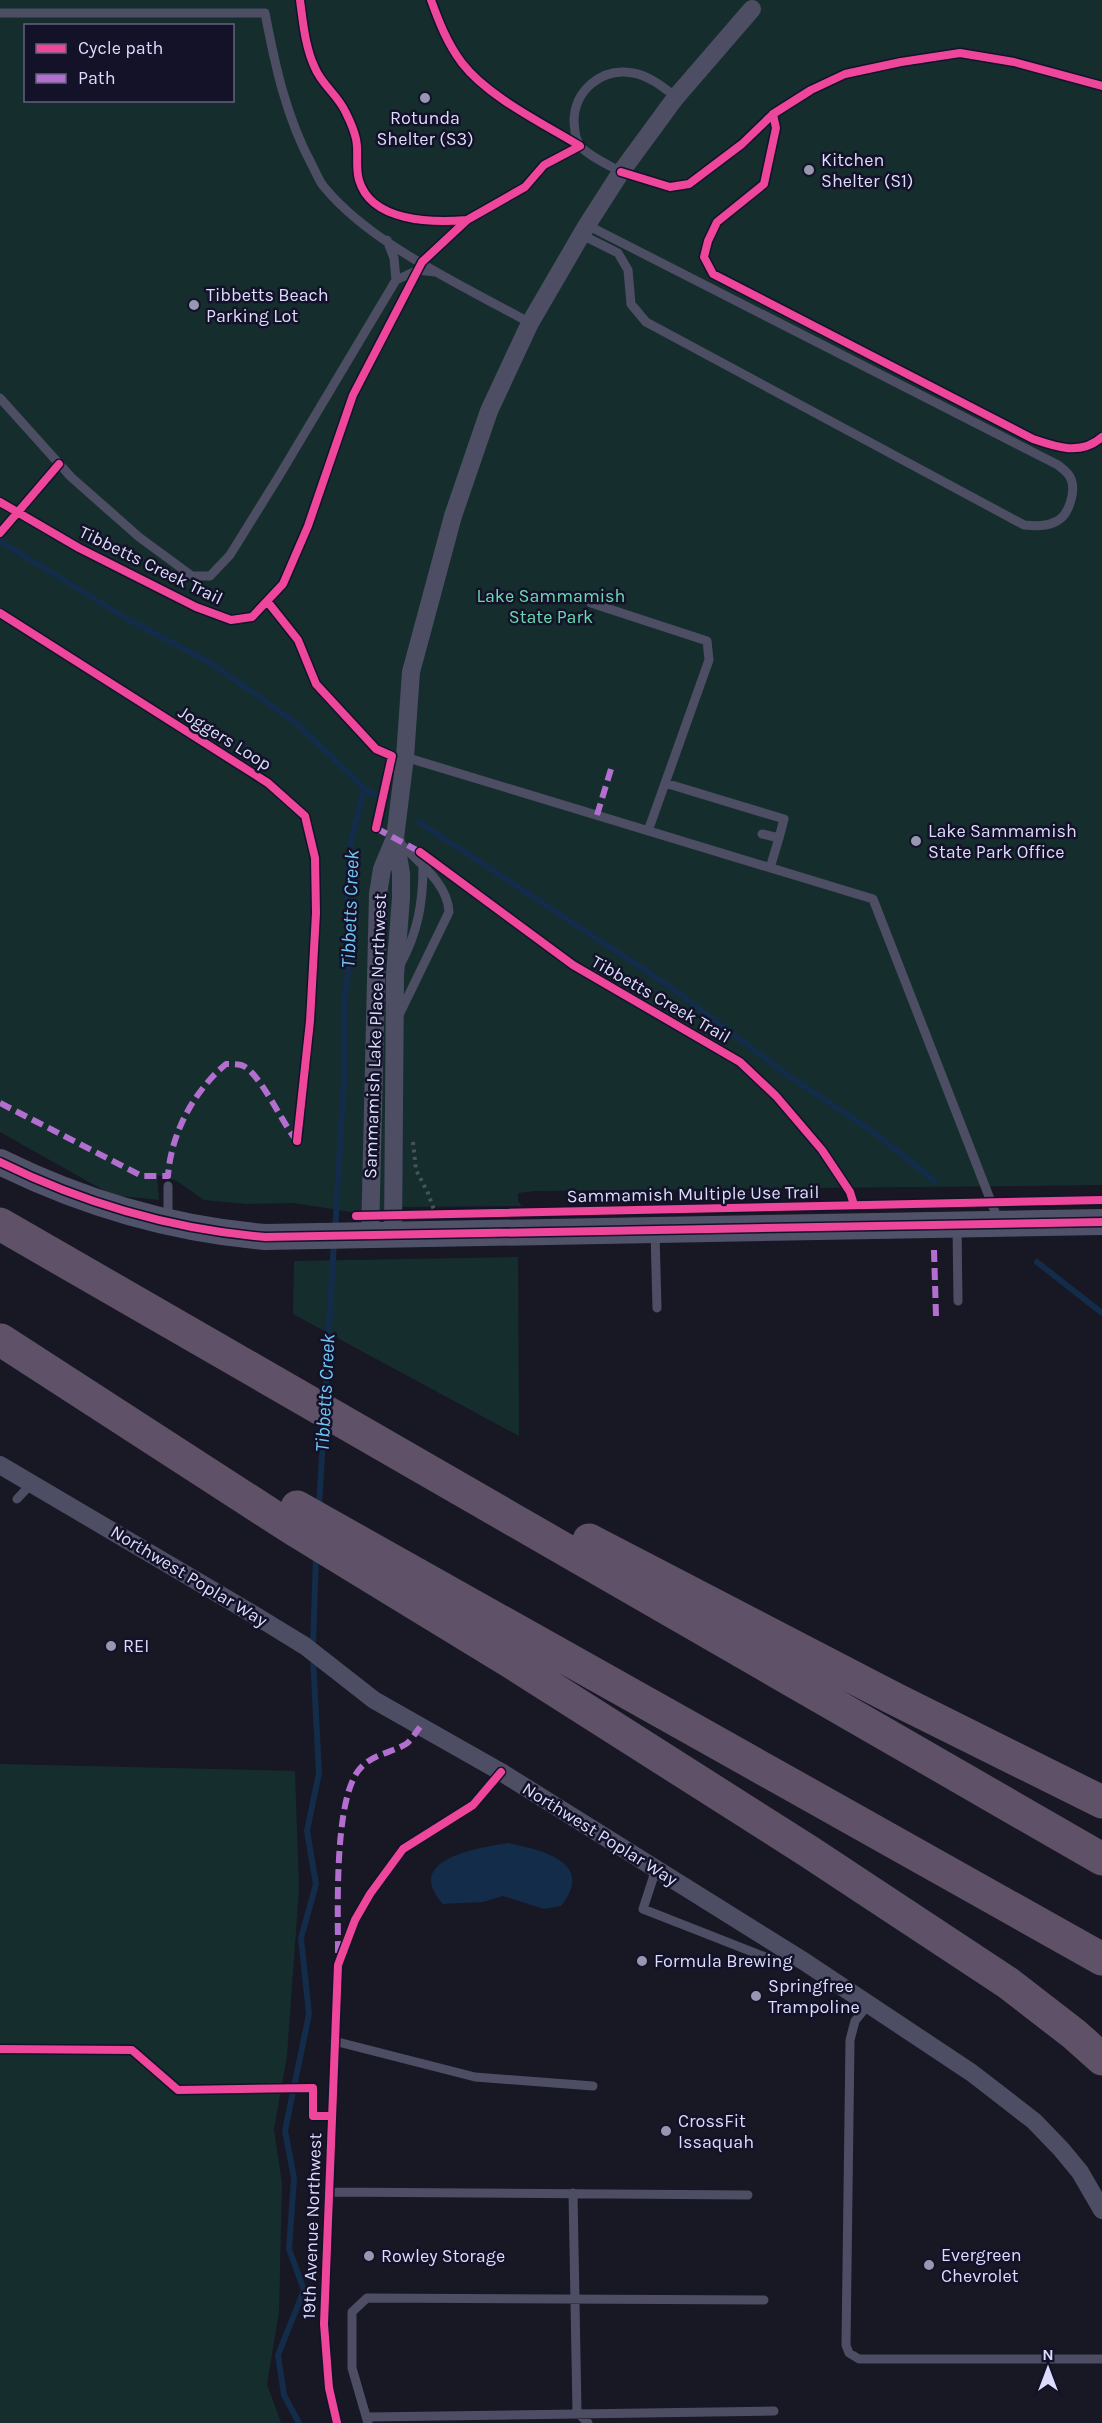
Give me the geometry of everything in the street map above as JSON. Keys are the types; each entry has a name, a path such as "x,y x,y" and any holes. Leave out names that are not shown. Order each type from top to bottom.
{"highway":[{"path":"0,1224 1102,1859"},
{"path":"1,1340 330,1539 1102,1959"},
{"path":"336,1417 614,1551 893,1698 1102,1802"},
{"path":"330,1539 524,1670 808,1851 1008,1983 1074,2034 1102,2059"},
{"path":"893,1698 1102,1816"}],"street":[{"name":"Sammamish Lake Place Northwest","path":"376,1232 378,894 382,869 395,838 405,757 411,672 453,516 489,411 530,323 584,230 621,172 676,97 752,9"},
{"name":"Sammamish Lake Place Northwest","path":"376,1232 394,1026 401,897 401,873 395,838"},
{"path":"0,1162 76,1197 168,1224 239,1235 312,1238 376,1232 655,1231 1102,1222"},
{"name":"Northwest Poplar Way","path":"0,1465 305,1646 374,1700 501,1772 805,1962 867,2006 972,2073 1034,2121 1080,2172 1102,2210"}],"lane":[{"path":"0,14 265,12 278,81 300,143 324,188 363,225 530,323"},
{"path":"621,172 580,146 574,134 574,111 578,99 602,76 631,72 648,77 676,97"},
{"path":"584,230 1058,465 1071,476 1074,488 1066,511 1059,520 1042,526 1024,525 646,322 631,304 628,270 624,261 618,253 584,230"},
{"path":"387,240 393,258 396,280"},
{"path":"0,398 71,477 139,537 192,576 210,576 230,555 396,280 418,270 427,269 449,277"},
{"path":"591,603 707,641 709,660 648,831"},
{"path":"405,757 873,899 1000,1224"},
{"path":"665,783 784,819 770,868"},
{"path":"762,834 779,838"},
{"path":"394,1026 449,912 448,899 423,867 395,838"},
{"path":"395,975 412,943 420,917 423,867"},
{"path":"168,1186 168,1224"},
{"path":"957,1225 958,1300"},
{"path":"655,1231 657,1308"},
{"path":"17,1499 32,1483"},
{"name":"19th Avenue Northwest","path":"338,2423 329,2388 324,2324 338,1965 355,1920 370,1894 404,1850 473,1805 501,1772"},
{"path":"656,1869 643,1909 773,1960 805,1962"},
{"path":"867,2006 855,2021 850,2040 846,2345 849,2353 859,2359 1102,2359"},
{"path":"334,2041 475,2077 593,2086"},
{"path":"328,2192 748,2195"},
{"path":"573,2193 577,2412 588,2423"},
{"path":"764,2300 367,2298 352,2312 352,2368 367,2420 577,2412 774,2411"}],"path":[{"path":"415,1151 416,1170 428,1193 435,1214"},
{"path":"376,1232 435,1214 447,1214"}],"green space":[{"name":"Lake Sammamish State Park","path":"0,0 1102,0 1102,1185 536,1191 518,1193 518,1201 522,1206 400,1207 393,1215 370,1215 294,1203 247,1204 204,1200 177,1181 157,1175 159,1200 112,1195 0,1132"},
{"path":"518,1257 519,1436 293,1314 294,1261"},
{"path":"0,1764 295,1771 299,1889 287,2056 274,2129 282,2184 279,2312 267,2384 281,2423 0,2423"}],"water":[{"path":"508,1843 549,1854 569,1869 572,1879 570,1891 561,1906 544,1909 503,1896 483,1902 443,1904 433,1889 432,1876 438,1866 449,1858 463,1853"}],"waterway":[{"name":"Tibbetts Creek","path":"0,541 129,620 211,663 296,723 364,788 351,842 347,894 351,951 344,1002 344,1078 335,1231"},
{"path":"364,788 374,795"},
{"path":"419,822 669,986 789,1076 875,1133 935,1181"},
{"name":"Tibbetts Creek","path":"325,1399 334,1241"},
{"path":"1037,1262 1102,1313"},
{"name":"Tibbetts Creek","path":"319,1507 324,1421"},
{"name":"Tibbetts Creek","path":"313,1647 316,1556"},
{"name":"Tibbetts Creek","path":"299,2423 284,2395 278,2355 304,2290 289,2249 294,2178 285,2131 309,2014 301,1938 316,1884 307,1831 319,1773 313,1658"}],"marked path":[{"path":"597,815 611,769"},
{"path":"376,828 420,852"},
{"path":"0,1103 142,1176 168,1176 179,1129 194,1100 226,1064 237,1064 248,1069 263,1087 297,1141"},
{"path":"934,1250 936,1316"},
{"path":"338,1953 339,1858 341,1832 350,1787 363,1765 406,1744 420,1727"}],"cycle path":[{"path":"300,0 312,60 318,74 343,107 354,132 357,144 358,175 366,194 389,212 404,217 437,221 467,220"},
{"path":"267,601 283,584 308,526 353,395 422,262 467,220 525,187 544,165 580,146 517,109 473,75 452,48 431,0"},
{"path":"621,172 670,187 689,184 742,144 773,114 811,90 845,74 901,62 960,53 1014,62 1102,86"},
{"path":"773,114 776,128 764,184 717,222 708,241 704,257 713,274 1033,439 1059,447 1077,448 1094,443 1102,437"},
{"path":"0,533 59,464"},
{"name":"Tibbetts Creek Trail","path":"0,502 79,548 196,607 231,620 252,617 267,601 298,640 316,684 376,749 392,756 376,828"},
{"name":"Joggers Loop","path":"0,613 268,783 305,816 315,858 316,913 310,1021 297,1141"},
{"name":"Tibbetts Creek Trail","path":"420,852 573,965 740,1062 776,1096 822,1150 850,1192 854,1205"},
{"path":"0,1162 64,1190 129,1212 195,1228 265,1237 1102,1222"},
{"name":"Sammamish Multiple Use Trail","path":"356,1216 1102,1200"},
{"path":"337,2423 329,2388 324,2324 338,1965 355,1920 370,1894 403,1849 473,1805 501,1772"},
{"path":"0,2049 132,2050 178,2090 313,2088 313,2116 331,2116"}],"place":[{"name":"Rotunda Shelter (S3)","path":"425,98"},
{"name":"Kitchen Shelter (S1)","path":"809,170"},
{"name":"Tibbetts Beach Parking Lot","path":"194,305"},
{"name":"Lake Sammamish State Park Office","path":"916,841"},
{"name":"REI","path":"111,1646"},
{"name":"Formula Brewing","path":"642,1961"},
{"name":"Springfree Trampoline","path":"756,1996"},
{"name":"CrossFit Issaquah","path":"666,2131"},
{"name":"Rowley Storage","path":"369,2256"},
{"name":"Evergreen Chevrolet","path":"929,2265"}]}
